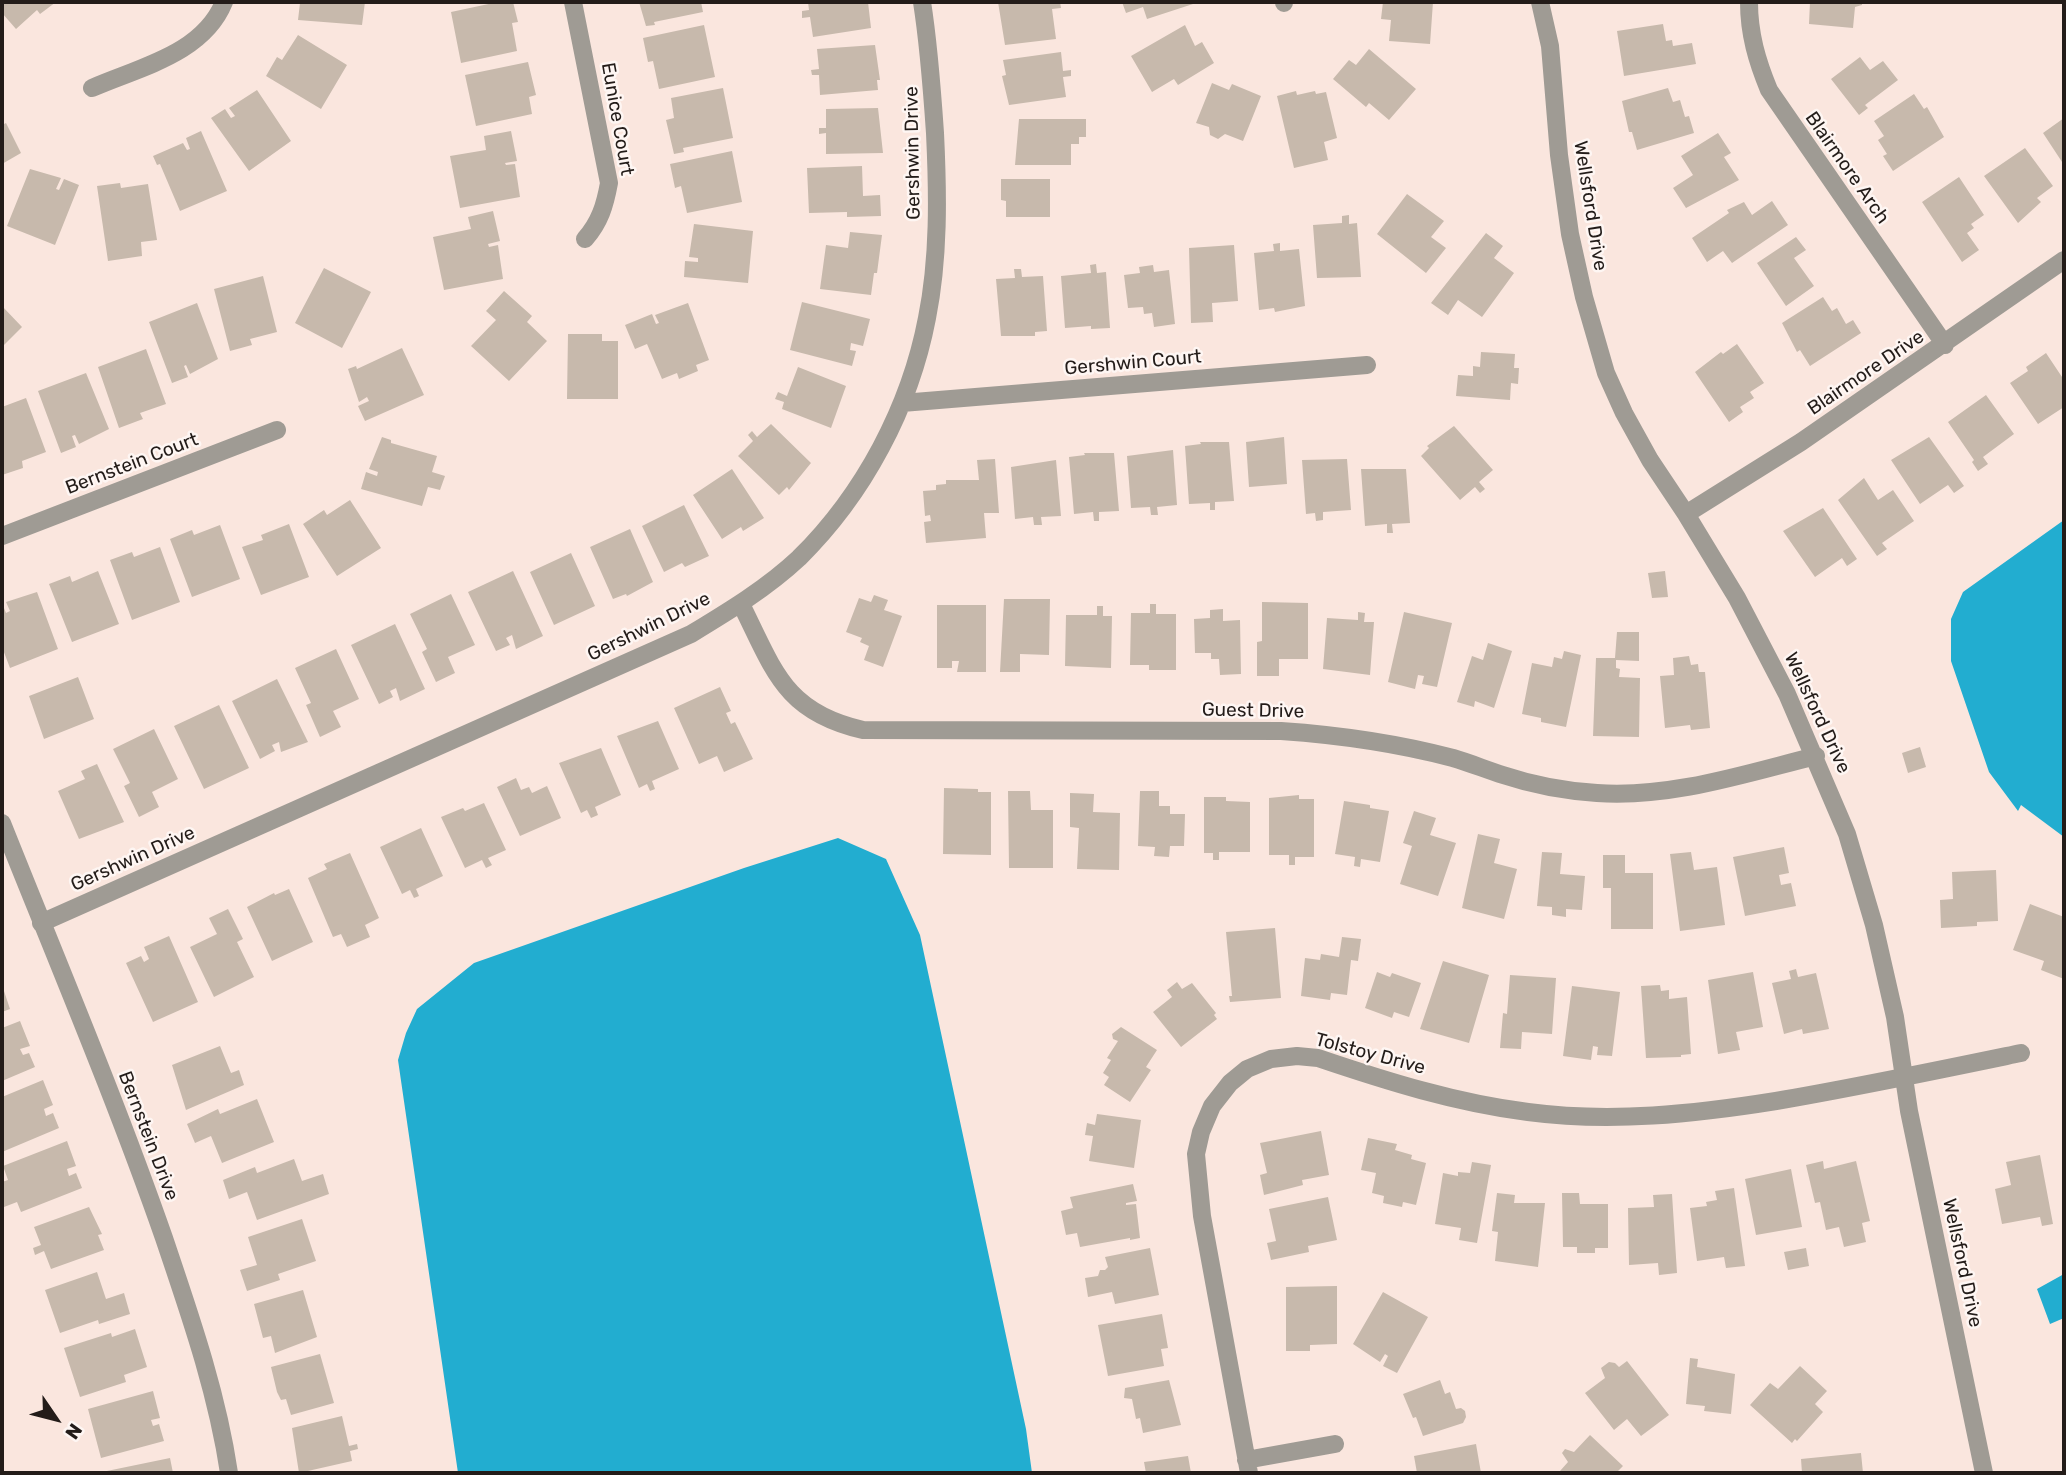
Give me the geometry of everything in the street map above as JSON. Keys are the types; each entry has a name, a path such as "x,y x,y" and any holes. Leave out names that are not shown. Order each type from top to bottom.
{"street":[{"path":"92,88 188,47 203,35 218,16 224,2"},
{"name":"Eunice Court","path":"573,2 609,183 605,207 595,228 585,239"},
{"name":"Gershwin Drive","path":"41,923 691,634 741,604 797,560 821,535 855,491 878,453 902,403 927,318 934,263 937,181 932,75 922,2"},
{"name":"Wellsford Drive","path":"1540,2 1550,46 1559,155 1570,234 1584,297 1606,373 1650,460 1737,598 1816,756 1847,834 1874,925 1895,1017 1909,1111 1984,1473"},
{"name":"Blairmore Arch","path":"1749,2 1749,24 1756,58 1769,90 1945,345"},
{"name":"Blairmore Drive","path":"1686,514 1801,442 1945,345 2064,260"},
{"name":"Gershwin Court","path":"902,403 1367,365"},
{"name":"Bernstein Court","path":"2,536 277,430"},
{"name":"Guest Drive","path":"741,604 787,690 811,712 836,724 863,730 1321,734 1388,743 1455,759 1546,786 1597,793 1638,793 1689,788 1816,756"},
{"name":"Bernstein Drive","path":"2,823 136,1159 197,1335 223,1434 229,1473"},
{"name":"Tolstoy Drive","path":"1248,1466 1204,1229 1196,1154 1201,1132 1212,1106 1230,1083 1247,1069 1271,1059 1297,1056 1318,1058 1449,1097 1528,1112 1635,1116 1713,1111 1856,1088 2021,1053"},
{"path":"1248,1466 1335,1444"}],"water":[{"path":"2064,520 2064,837 2021,805 2018,811 1989,772 1951,661 1951,619 1963,592"},
{"path":"838,838 886,859 920,935 1026,1429 1032,1473 458,1473 398,1060 417,1009 474,963 744,868"},
{"path":"2064,1274 2064,1318 2050,1324 2037,1289"}],"building":[{"path":"2,2 56,2 40,14 37,10 16,29 2,13"},
{"path":"365,2 362,25 298,20 300,3"},
{"path":"498,2 513,2 518,22 512,23 517,51 461,63 451,12"},
{"path":"639,2 701,2 703,12 646,26"},
{"path":"808,2 868,2 871,28 813,37 810,17 802,18 802,11 809,10"},
{"path":"998,2 1060,2 1061,8 1052,9 1056,39 1005,45"},
{"path":"1122,2 1193,4 1147,19 1143,7 1126,13"},
{"path":"1383,2 1433,2 1430,44 1389,41 1391,20 1381,19"},
{"path":"1810,2 1862,2 1862,5 1855,7 1853,28 1809,24"},
{"path":"1663,24 1666,41 1672,40 1673,46 1692,43 1696,64 1624,76 1617,31"},
{"path":"704,25 715,77 659,89 653,61 648,62 643,38"},
{"path":"1185,25 1195,46 1202,42 1214,63 1178,85 1174,79 1152,92 1131,56"},
{"path":"298,35 347,65 321,109 266,76 277,57 282,60"},
{"path":"875,45 880,80 877,80 878,90 820,95 819,75 812,75 811,70 819,69 817,49"},
{"path":"1369,49 1416,89 1389,120 1369,103 1366,107 1333,79 1349,60 1356,65"},
{"path":"1061,52 1063,71 1071,70 1071,76 1063,77 1066,97 1009,105 1002,76 1006,75 1003,60"},
{"path":"1860,57 1870,70 1883,61 1898,80 1865,105 1868,108 1859,115 1831,79"},
{"path":"528,62 536,95 529,97 532,114 476,126 465,75"},
{"path":"1212,83 1229,90 1232,84 1261,96 1243,141 1225,134 1218,139 1210,135 1209,127 1196,123"},
{"path":"723,88 733,138 683,148 684,152 674,154 666,120 674,118 671,98"},
{"path":"1668,88 1673,102 1680,100 1694,133 1637,150 1632,132 1629,132 1622,101"},
{"path":"257,90 291,141 249,171 211,118 225,109 231,118 235,116 229,108"},
{"path":"1296,91 1297,95 1315,91 1316,94 1326,92 1337,138 1324,142 1328,160 1294,168 1277,96"},
{"path":"1914,94 1924,109 1927,107 1944,137 1893,171 1883,156 1887,154 1878,140 1884,136 1874,121"},
{"path":"878,108 883,153 826,154 826,133 819,134 819,128 826,128 826,109"},
{"path":"2064,118 2064,165 2043,133"},
{"path":"1019,119 1086,119 1086,137 1079,137 1079,144 1071,144 1071,165 1015,165"},
{"path":"6,123 21,153 2,164 2,125"},
{"path":"201,131 227,191 180,211 160,164 157,165 153,156 183,143 187,150 190,149 186,138"},
{"path":"511,131 517,161 505,163 515,164 520,197 460,208 450,156 486,150 484,136"},
{"path":"1718,133 1731,153 1724,157 1739,180 1686,208 1673,188 1693,175 1681,156"},
{"path":"2025,148 2053,186 2037,198 2041,202 2018,223 1984,176"},
{"path":"732,151 742,202 687,213 681,186 675,188 670,164"},
{"path":"862,166 863,196 880,195 881,216 847,217 847,212 809,213 807,168"},
{"path":"30,169 61,178 56,189 59,190 64,179 79,185 55,245 7,226"},
{"path":"1959,177 1984,215 1971,224 1974,228 1967,233 1979,250 1962,262 1922,202"},
{"path":"1001,179 1050,179 1050,217 1006,217 1006,201 1001,200"},
{"path":"120,183 121,188 148,184 157,240 141,242 142,256 108,261 97,186"},
{"path":"1407,194 1444,221 1431,237 1446,248 1426,273 1377,234"},
{"path":"1772,201 1788,225 1732,263 1723,251 1707,262 1692,238 1729,213 1727,210 1744,202 1752,215"},
{"path":"493,211 500,241 488,244 489,247 498,245 503,279 444,290 433,237 471,229 468,217"},
{"path":"1349,215 1349,224 1357,223 1361,277 1317,278 1313,225 1342,223 1342,216"},
{"path":"694,224 753,231 748,283 684,277 685,261 698,262 698,258 689,257"},
{"path":"850,232 882,235 871,295 820,289 826,245 848,248"},
{"path":"1486,233 1503,246 1494,258 1514,273 1482,317 1458,300 1448,315 1431,303"},
{"path":"1796,237 1806,250 1794,258 1814,286 1786,306 1757,263"},
{"path":"1280,243 1280,251 1299,249 1305,306 1275,312 1274,308 1259,310 1254,253 1274,251 1273,244"},
{"path":"1234,245 1238,301 1212,303 1213,322 1191,323 1189,248"},
{"path":"1096,264 1097,273 1106,272 1110,328 1065,328 1061,276 1091,273 1090,265"},
{"path":"1153,265 1154,272 1169,270 1175,324 1154,327 1152,313 1144,314 1143,307 1128,308 1124,275 1140,273 1139,267"},
{"path":"324,268 371,292 342,348 295,323"},
{"path":"1014,269 1021,269 1022,277 1043,276 1047,331 1035,332 1035,336 1001,336 996,279 1015,278"},
{"path":"263,276 277,332 250,339 252,345 230,351 214,289"},
{"path":"504,291 532,316 527,322 547,341 509,381 471,346 496,320 486,311"},
{"path":"1823,297 1832,311 1837,308 1846,324 1853,320 1861,333 1810,366 1800,350 1797,352 1782,323"},
{"path":"802,302 870,319 863,346 851,343 850,350 856,351 852,366 790,350"},
{"path":"197,303 218,359 190,374 186,365 184,366 188,377 172,383 149,322"},
{"path":"688,303 709,360 696,365 698,371 679,379 677,373 662,379 647,344 635,349 625,325 652,314 656,324 659,323 655,315"},
{"path":"2,306 22,327 2,347"},
{"path":"568,334 602,334 602,341 618,341 618,399 567,399"},
{"path":"1737,344 1764,383 1750,392 1754,398 1740,407 1743,412 1729,422 1695,372 1721,352 1723,354"},
{"path":"402,348 424,395 365,421 358,406 369,401 367,397 359,402 348,369 356,366 357,369"},
{"path":"146,349 166,404 140,413 143,419 119,428 98,367"},
{"path":"1481,352 1515,354 1514,368 1519,368 1518,384 1511,383 1510,400 1456,396 1458,375 1473,376 1473,366 1480,367"},
{"path":"2046,353 2064,380 2064,407 2038,424 2010,383 2028,371 2026,367"},
{"path":"798,367 846,386 831,428 782,409 784,402 775,399 778,392 787,396"},
{"path":"86,373 109,429 79,444 75,435 72,436 76,447 61,453 38,391"},
{"path":"1986,395 2014,434 1983,457 1988,464 1978,471 1972,462 1974,460 1948,422"},
{"path":"26,398 46,452 22,461 23,468 2,475 2,407"},
{"path":"771,424 811,463 789,490 787,487 779,495 738,456 753,441 748,435 752,431 757,437"},
{"path":"1454,426 1493,470 1479,482 1485,489 1480,493 1475,487 1460,500 1421,456 1429,448 1427,446"},
{"path":"382,437 391,440 391,443 437,456 432,472 445,476 440,490 428,487 422,506 361,489 366,472 377,476 378,472 369,469"},
{"path":"1284,437 1287,484 1249,487 1246,442"},
{"path":"1929,437 1964,486 1954,493 1948,485 1920,504 1891,460"},
{"path":"1200,442 1229,442 1234,501 1215,502 1215,510 1210,510 1210,503 1189,504 1185,446 1201,444"},
{"path":"1173,450 1177,505 1157,507 1158,515 1151,515 1150,507 1131,508 1127,456"},
{"path":"1084,453 1114,453 1119,511 1099,512 1099,521 1094,521 1093,512 1074,514 1069,457 1085,455"},
{"path":"995,459 999,513 984,513 986,538 926,543 924,522 931,521 930,515 925,516 923,491 936,490 936,485 946,484 946,480 979,480 977,460"},
{"path":"1347,459 1351,510 1323,512 1323,520 1316,521 1315,513 1306,514 1302,460"},
{"path":"1056,460 1061,516 1041,517 1042,525 1034,525 1033,517 1015,519 1011,467"},
{"path":"732,469 764,518 743,531 741,527 722,539 693,495"},
{"path":"1361,469 1406,469 1410,523 1392,524 1393,533 1387,533 1387,524 1365,526"},
{"path":"1864,478 1878,500 1893,490 1914,521 1882,543 1887,549 1877,556 1838,500"},
{"path":"350,500 381,548 337,576 303,524 324,510 327,515"},
{"path":"684,505 709,556 685,567 682,563 664,572 642,526"},
{"path":"1823,508 1857,559 1847,566 1842,558 1815,577 1783,531"},
{"path":"289,524 309,577 261,595 242,547 263,540 261,535"},
{"path":"220,525 240,579 192,597 170,539 192,530 194,535"},
{"path":"630,529 653,582 627,596 626,594 613,599 590,547"},
{"path":"160,547 180,602 132,620 110,560 132,552 134,557"},
{"path":"571,553 595,606 554,625 530,572"},
{"path":"98,571 119,624 72,642 49,584 70,576 72,582"},
{"path":"513,571 543,636 516,649 512,635 506,638 510,645 496,651 468,592"},
{"path":"1665,571 1668,597 1652,598 1648,573"},
{"path":"37,592 58,649 10,668 2,647 2,603 6,613 10,611 6,602"},
{"path":"451,594 475,645 448,657 455,673 436,682 422,652 427,649 410,614"},
{"path":"874,595 888,600 884,610 902,616 883,667 864,660 869,646 860,642 862,638 846,632 859,598 871,602"},
{"path":"1004,599 1050,599 1049,655 1020,654 1020,672 1000,672"},
{"path":"1262,602 1308,603 1308,659 1279,659 1279,676 1257,676 1257,642 1262,641"},
{"path":"1150,604 1156,604 1156,614 1176,614 1176,670 1149,670 1149,665 1130,665 1131,613 1150,613"},
{"path":"937,605 986,605 986,672 957,672 959,661 952,661 952,668 937,668"},
{"path":"1097,606 1103,606 1103,616 1112,616 1111,668 1065,666 1066,615 1097,615"},
{"path":"1223,609 1223,621 1240,620 1241,674 1220,675 1219,659 1211,659 1211,653 1195,653 1194,619 1210,618 1210,610"},
{"path":"1358,612 1365,613 1364,622 1374,622 1370,675 1323,669 1327,618 1358,620"},
{"path":"1404,612 1452,623 1437,687 1422,684 1424,676 1418,675 1415,689 1388,682"},
{"path":"395,624 425,689 400,701 396,688 390,691 393,697 379,704 351,645"},
{"path":"1617,632 1639,632 1639,661 1616,660 1616,668 1620,669 1619,677 1640,678 1639,737 1593,736 1596,658 1615,658"},
{"path":"1488,643 1512,651 1494,708 1475,701 1474,707 1457,702 1472,656 1483,660"},
{"path":"336,649 359,699 333,711 341,727 320,737 306,705 311,703 295,668"},
{"path":"1564,651 1581,655 1566,727 1541,722 1541,718 1522,714 1532,663 1552,667 1554,657 1562,659"},
{"path":"1689,656 1691,665 1698,664 1699,672 1705,672 1710,728 1691,730 1690,725 1665,728 1660,676 1674,675 1673,658"},
{"path":"78,677 94,719 44,739 29,696"},
{"path":"277,679 308,742 281,752 279,742 272,745 275,751 260,759 232,701"},
{"path":"720,687 731,711 726,713 731,724 735,722 753,759 724,772 717,756 699,764 674,708"},
{"path":"219,705 249,768 204,789 174,726"},
{"path":"658,721 679,769 652,781 655,789 650,791 647,784 639,788 617,736"},
{"path":"154,729 178,779 152,792 159,807 139,817 124,786 130,783 113,749"},
{"path":"1920,747 1926,767 1908,773 1902,753"},
{"path":"601,748 621,795 595,807 598,815 591,818 587,810 581,813 559,763"},
{"path":"97,764 124,822 79,839 58,791 85,779 81,771"},
{"path":"516,778 521,790 529,787 532,793 547,786 561,818 520,836 497,787"},
{"path":"944,788 991,792 991,855 943,854"},
{"path":"1008,791 1030,791 1031,810 1053,810 1053,868 1009,868"},
{"path":"1140,791 1159,791 1159,806 1170,806 1170,814 1185,814 1184,846 1170,846 1169,857 1154,856 1155,847 1138,846"},
{"path":"1070,793 1094,794 1093,812 1120,813 1119,870 1077,869 1079,828 1070,827"},
{"path":"1299,795 1299,799 1314,799 1314,857 1295,857 1295,865 1289,865 1289,855 1269,855 1269,798"},
{"path":"1204,797 1226,797 1226,801 1250,802 1250,852 1219,852 1219,860 1213,860 1213,853 1204,853"},
{"path":"1344,801 1389,811 1380,862 1361,859 1360,867 1354,866 1355,857 1335,854"},
{"path":"484,803 506,850 488,858 492,865 486,868 482,860 465,868 441,817"},
{"path":"1414,811 1436,818 1430,835 1456,843 1438,896 1400,884 1412,846 1403,843"},
{"path":"421,828 443,876 416,889 419,896 414,898 410,890 402,894 380,847"},
{"path":"1478,834 1500,839 1494,863 1517,869 1504,919 1462,908"},
{"path":"1784,847 1789,873 1779,875 1781,885 1791,883 1796,906 1745,916 1733,857"},
{"path":"1542,852 1562,853 1560,874 1585,876 1582,910 1566,909 1566,917 1552,915 1552,907 1537,906"},
{"path":"1691,852 1694,870 1717,867 1725,925 1680,931 1670,854"},
{"path":"350,853 379,918 365,925 370,937 347,947 341,934 333,937 308,878 327,869 324,864"},
{"path":"1603,855 1625,855 1625,873 1653,873 1653,929 1611,929 1611,888 1603,888"},
{"path":"1996,870 1998,921 1977,922 1977,926 1941,928 1940,900 1953,899 1952,872"},
{"path":"289,889 313,942 272,961 247,907 274,893 275,895"},
{"path":"2030,904 2064,917 2064,979 2041,970 2044,961 2013,950"},
{"path":"228,909 243,939 237,942 254,977 214,997 190,947 217,934 209,918"},
{"path":"1275,928 1281,998 1230,1002 1229,996 1232,996 1226,932"},
{"path":"169,936 198,1002 153,1022 126,963 141,956 144,962 149,959 144,947"},
{"path":"1342,937 1361,939 1358,961 1351,960 1347,995 1331,993 1330,1000 1301,996 1305,958 1320,960 1321,954 1339,957"},
{"path":"1443,961 1489,975 1469,1043 1420,1029"},
{"path":"1796,969 1798,977 1816,973 1829,1029 1803,1034 1802,1029 1784,1034 1772,983 1791,979 1789,971"},
{"path":"1377,972 1390,977 1392,973 1421,983 1409,1017 1394,1012 1392,1018 1365,1008"},
{"path":"1753,972 1763,1027 1736,1032 1740,1050 1718,1054 1708,980"},
{"path":"1510,975 1556,978 1552,1034 1522,1032 1521,1049 1500,1048 1503,1013 1507,1014"},
{"path":"1177,982 1182,989 1192,983 1216,1013 1214,1015 1217,1019 1181,1047 1153,1012 1172,997 1167,990"},
{"path":"2,985 10,1009 2,1012"},
{"path":"1660,985 1661,991 1669,990 1669,999 1687,997 1691,1054 1681,1057 1646,1058 1641,986"},
{"path":"1572,986 1620,992 1612,1056 1597,1055 1598,1047 1593,1046 1591,1060 1563,1056"},
{"path":"20,1021 30,1046 20,1049 23,1055 29,1053 35,1067 2,1081 2,1028"},
{"path":"1121,1027 1157,1050 1146,1067 1151,1070 1130,1102 1104,1085 1109,1077 1103,1073 1111,1060 1107,1058 1118,1041 1113,1039 1112,1034"},
{"path":"220,1046 231,1073 239,1070 244,1085 186,1110 172,1065"},
{"path":"43,1080 53,1105 44,1109 46,1116 53,1113 59,1128 2,1152 2,1097"},
{"path":"257,1099 274,1142 222,1163 211,1136 195,1143 187,1124 218,1109 220,1114"},
{"path":"1097,1114 1141,1120 1134,1168 1089,1161 1093,1136 1085,1135 1087,1123 1095,1125"},
{"path":"1321,1131 1329,1175 1302,1180 1303,1185 1264,1195 1260,1175 1267,1173 1260,1143"},
{"path":"1368,1138 1397,1144 1395,1150 1412,1155 1411,1159 1426,1163 1416,1205 1403,1202 1402,1207 1383,1203 1384,1196 1372,1193 1376,1173 1361,1170"},
{"path":"67,1141 76,1166 67,1169 69,1176 76,1173 82,1188 21,1212 17,1202 4,1207 2,1182 8,1180 3,1166"},
{"path":"2040,1155 2053,1224 2042,1226 2040,1217 2002,1224 1995,1189 2011,1185 2006,1162"},
{"path":"294,1159 302,1181 323,1174 329,1194 257,1220 247,1192 229,1199 223,1180 255,1167 257,1173"},
{"path":"1823,1161 1824,1169 1856,1161 1870,1221 1862,1223 1866,1242 1844,1247 1839,1227 1826,1230 1820,1202 1815,1203 1806,1165"},
{"path":"1472,1162 1491,1165 1477,1243 1459,1240 1461,1228 1435,1224 1443,1173 1458,1176 1458,1172 1470,1173"},
{"path":"1791,1169 1802,1227 1756,1235 1745,1179"},
{"path":"1133,1184 1137,1201 1126,1205 1136,1204 1140,1238 1080,1247 1077,1233 1066,1235 1061,1211 1073,1208 1070,1197"},
{"path":"1734,1188 1745,1266 1726,1268 1724,1257 1697,1261 1690,1208 1707,1206 1706,1202 1717,1200 1715,1191"},
{"path":"1497,1193 1515,1195 1514,1203 1545,1203 1538,1267 1495,1261 1498,1232 1492,1231"},
{"path":"1562,1193 1579,1193 1580,1204 1608,1204 1608,1248 1595,1248 1595,1253 1577,1253 1577,1247 1563,1247"},
{"path":"1672,1194 1677,1273 1659,1275 1658,1263 1629,1265 1628,1208 1654,1207 1653,1195"},
{"path":"1328,1197 1337,1240 1308,1246 1309,1252 1271,1260 1267,1243 1276,1241 1269,1209"},
{"path":"89,1207 102,1234 98,1235 104,1250 51,1269 44,1251 35,1255 33,1248 41,1245 34,1227"},
{"path":"302,1219 316,1261 278,1274 280,1280 247,1291 240,1270 257,1265 248,1237"},
{"path":"1150,1248 1159,1295 1115,1304 1112,1292 1088,1297 1085,1278 1098,1276 1100,1270 1108,1267 1105,1257"},
{"path":"1806,1248 1809,1266 1788,1270 1784,1252"},
{"path":"97,1272 106,1299 124,1293 130,1314 99,1324 98,1320 60,1333 45,1290"},
{"path":"1337,1286 1337,1344 1310,1345 1310,1351 1286,1351 1286,1287"},
{"path":"303,1290 317,1337 275,1353 271,1336 263,1338 254,1304"},
{"path":"1383,1292 1428,1317 1397,1373 1383,1366 1388,1356 1385,1354 1380,1362 1353,1344"},
{"path":"1162,1314 1168,1348 1161,1349 1164,1366 1108,1376 1098,1325"},
{"path":"135,1329 147,1367 124,1375 126,1382 80,1397 64,1348 111,1333 112,1337"},
{"path":"320,1354 334,1403 291,1415 286,1399 281,1400 277,1392 271,1367"},
{"path":"1690,1358 1698,1359 1697,1367 1735,1374 1731,1414 1704,1411 1705,1406 1686,1404"},
{"path":"1627,1361 1669,1415 1641,1436 1627,1419 1614,1430 1585,1393 1605,1378 1601,1368 1609,1362 1619,1367"},
{"path":"1800,1366 1827,1391 1815,1404 1823,1412 1797,1441 1795,1439 1792,1443 1750,1405 1770,1383 1778,1389"},
{"path":"1169,1380 1181,1425 1143,1433 1140,1418 1136,1419 1132,1399 1124,1398 1125,1388"},
{"path":"1440,1380 1445,1394 1450,1392 1456,1409 1465,1411 1466,1417 1463,1423 1423,1436 1403,1394"},
{"path":"153,1391 160,1418 151,1420 153,1426 159,1424 164,1441 101,1458 88,1409"},
{"path":"342,1416 349,1446 357,1444 358,1449 350,1451 352,1461 299,1473 292,1428"},
{"path":"1590,1435 1623,1466 1616,1473 1562,1473 1560,1471 1568,1462 1562,1453 1565,1449 1574,1452"},
{"path":"1476,1444 1481,1473 1417,1473 1414,1456"},
{"path":"1861,1453 1863,1473 1802,1473 1801,1459"},
{"path":"1188,1456 1191,1473 1146,1473 1144,1462"},
{"path":"170,1458 173,1473 102,1473 102,1472"}]}
